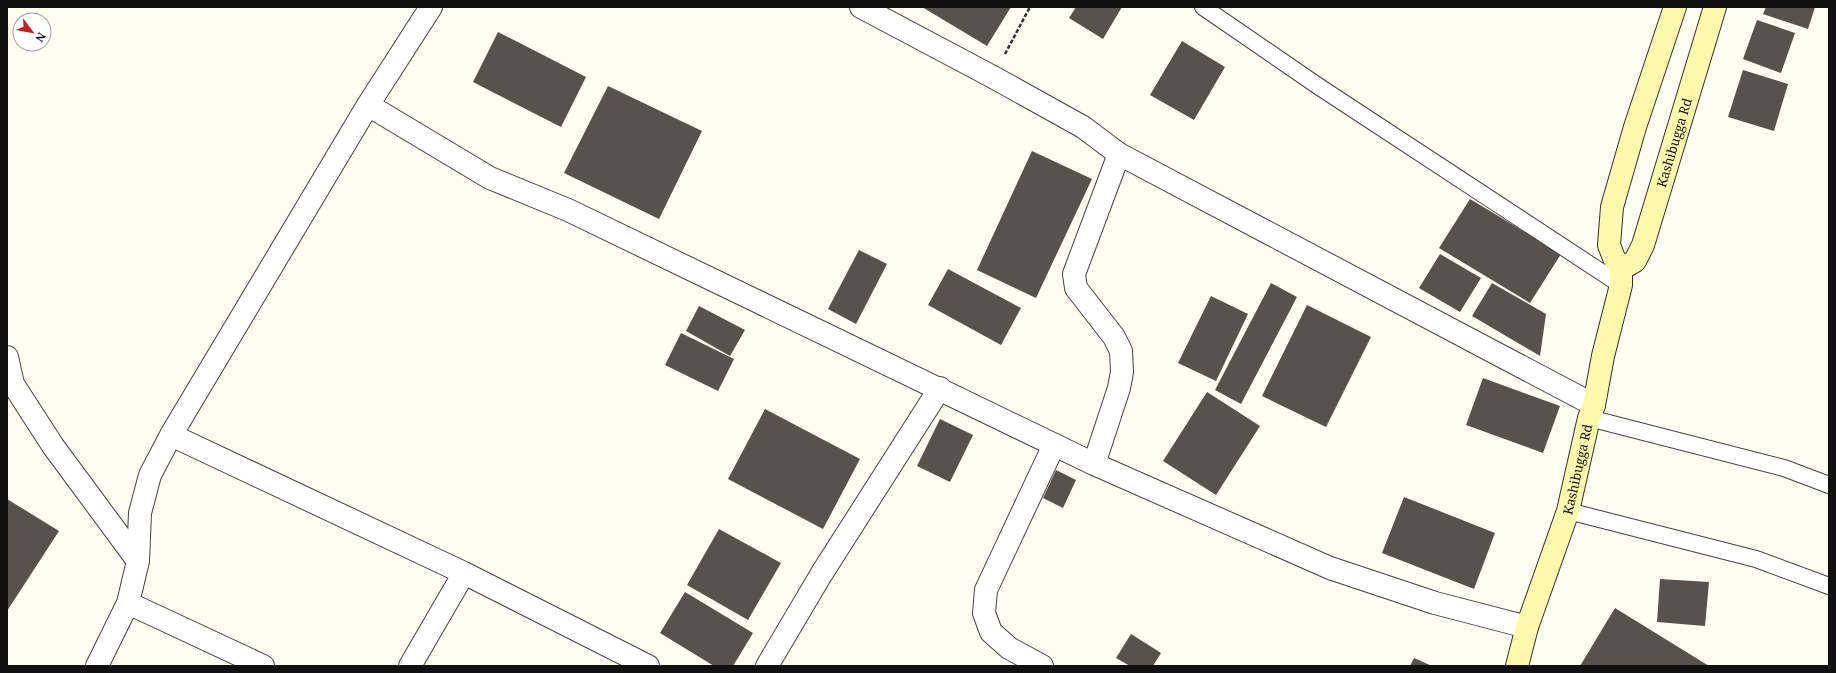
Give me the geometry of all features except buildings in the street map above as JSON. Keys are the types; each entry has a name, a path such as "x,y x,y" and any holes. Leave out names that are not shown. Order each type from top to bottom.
{"main road":[{"path":"1621,277 1609,245 1612,207 1635,127 1675,7"},
{"name":"Kashibugga Rd","path":"1517,666 1527,627 1568,511 1592,412 1621,277 1635,261 1643,245 1715,7"}],"street":[{"path":"97,666 128,603 138,561 140,513 150,475 171,434 368,105 431,7"},
{"path":"861,7 993,77 1082,127 1119,154 1592,412"},
{"path":"368,105 490,178 568,210 940,388 1094,464 1330,568 1435,603 1527,627"},
{"path":"1094,464 1119,388 1122,372 1121,351 1114,337 1076,288 1074,274 1119,154"},
{"path":"7,358 13,384 52,446 138,561"},
{"path":"767,666 822,573 940,388"},
{"path":"171,434 464,573 640,664"},
{"path":"1042,666 1009,648 991,632 984,613 986,590 1054,445"},
{"path":"410,666 464,573"},
{"path":"128,603 263,666"}],"lane":[{"path":"1202,7 1318,86 1621,277"},
{"path":"1592,412 1784,468 1829,484"},
{"path":"1568,511 1756,559 1829,586"}],"path":[{"path":"993,77 1030,7"}]}
